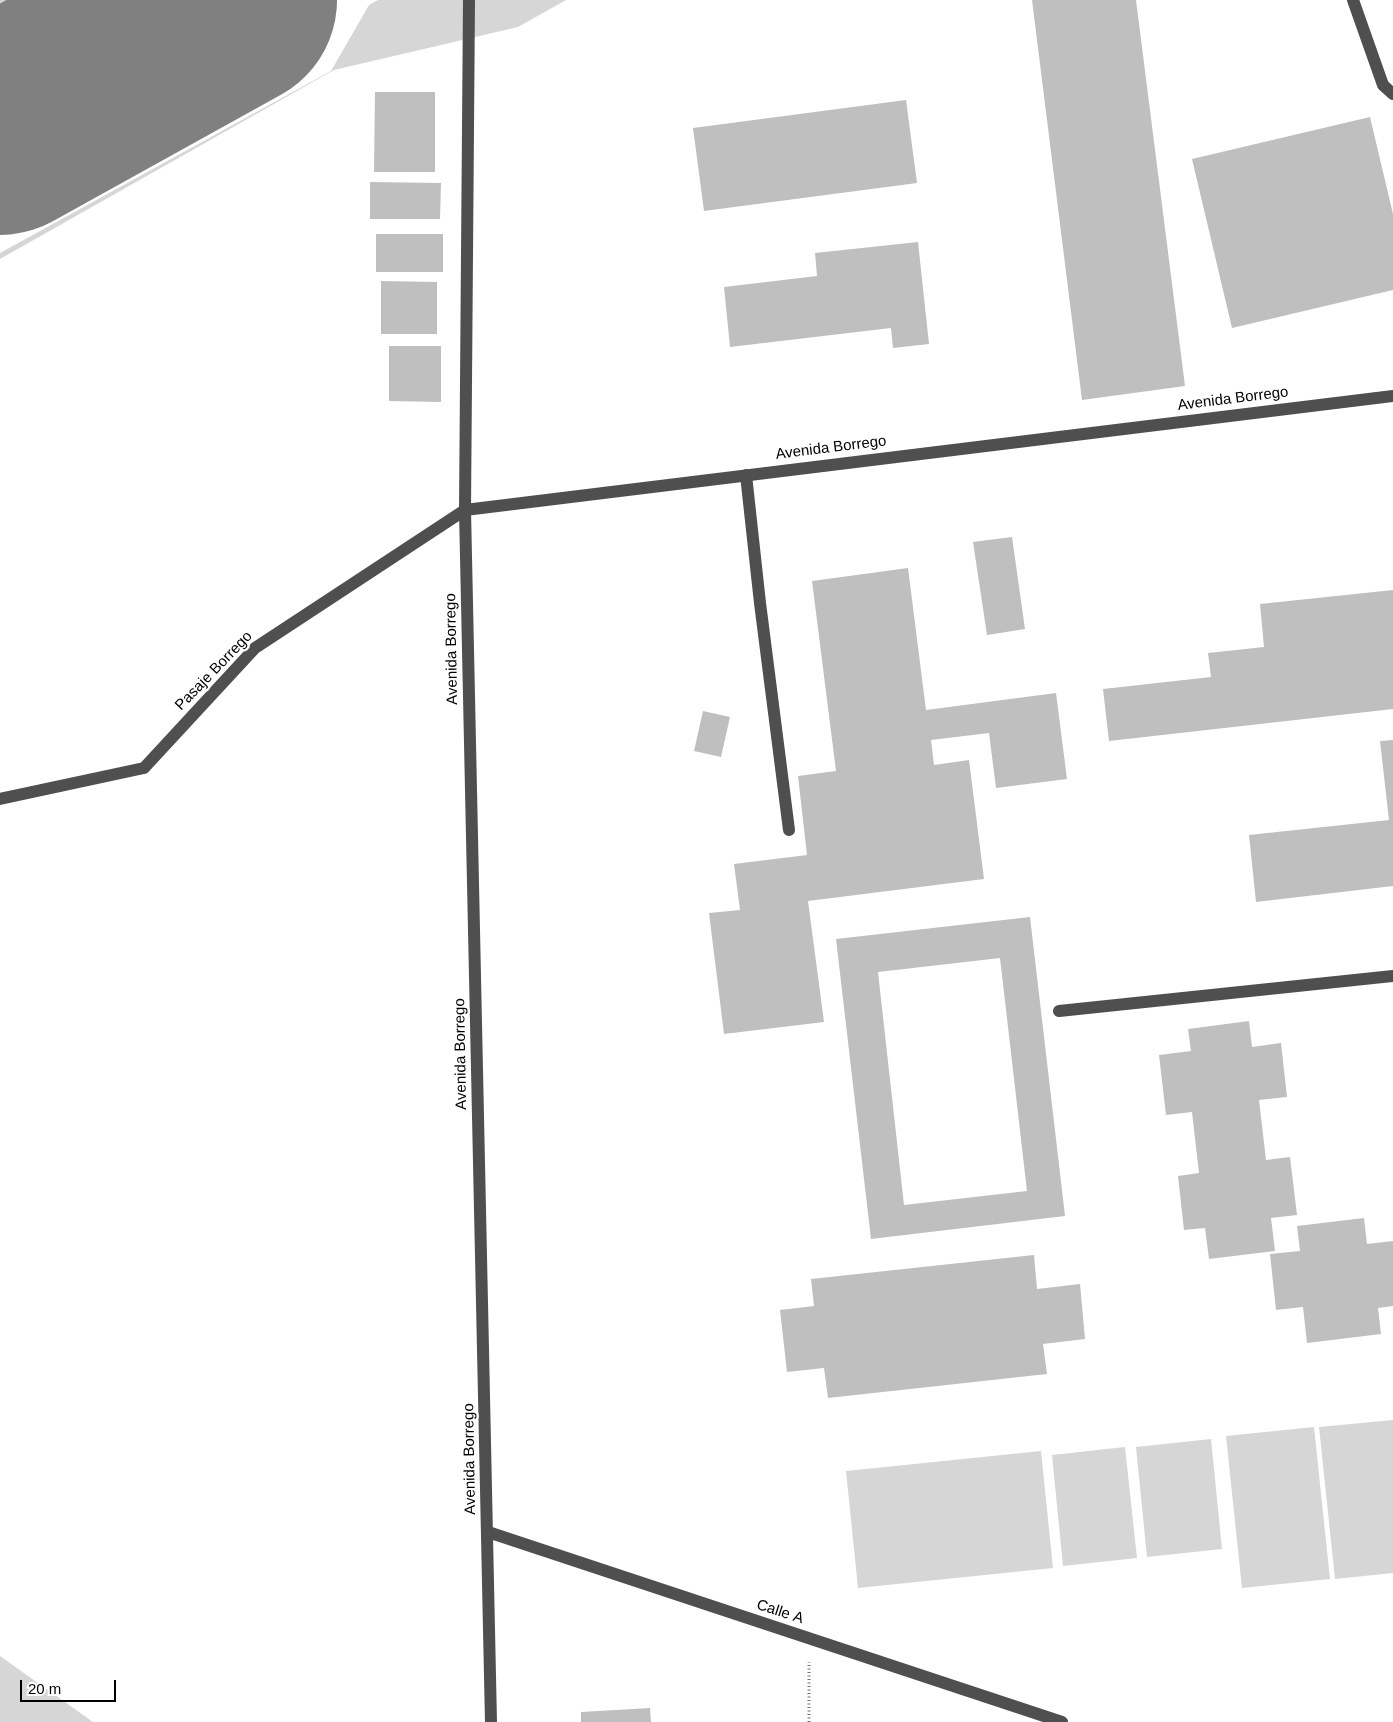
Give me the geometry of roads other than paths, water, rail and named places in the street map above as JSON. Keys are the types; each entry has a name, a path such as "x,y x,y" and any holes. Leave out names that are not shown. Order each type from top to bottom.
{"street":[{"path":"465,510 469,0"},
{"path":"1353,0 1383,85 1393,94"},
{"name":"Avenida Borrego","path":"492,1722 465,510 1393,396"},
{"path":"746,475 789,830"},
{"name":"Pasaje Borrego","path":"0,799 144,768 254,648 465,510"},
{"path":"1059,1011 1393,976"},
{"name":"Calle A","path":"488,1532 1062,1722"}]}
